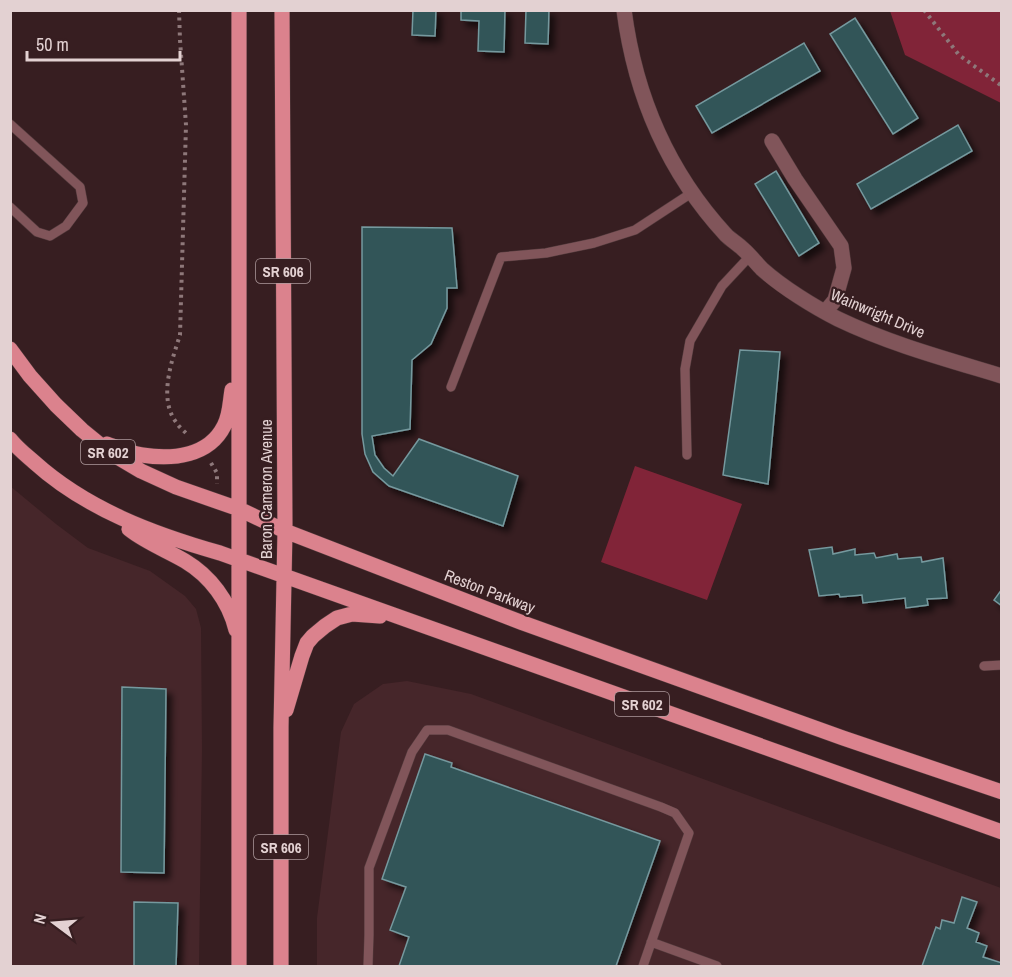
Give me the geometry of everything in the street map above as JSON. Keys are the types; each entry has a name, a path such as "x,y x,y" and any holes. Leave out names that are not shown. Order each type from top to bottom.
{"main road":[{"name":"Baron Cameron Avenue","path":"239,10 239,966"},
{"name":"Baron Cameron Avenue","path":"281,966 282,601 285,531 282,10"},
{"name":"Reston Parkway","path":"10,349 56,405 91,438 141,471 176,487 239,509 285,531 523,623 843,738 1002,792"},
{"path":"91,438 141,455 167,457 201,450 216,439 226,424 239,355"},
{"name":"SR 602","path":"10,439 42,470 65,487 110,513 148,530 239,560 1002,832"},
{"path":"110,513 137,536 186,561 208,578 226,604 234,621 239,646"},
{"path":"281,727 302,656 307,643 313,636 337,618 352,614 401,618"}],"street":[{"name":"Wainwright Drive","path":"624,10 628,42 641,89 656,129 677,169 701,204 728,236 763,270 825,312 881,338 1002,376"},
{"path":"772,141 841,246 844,268 835,300 825,312"}],"lane":[{"path":"10,123 80,187 83,204 66,226 50,236 37,232 10,207"},
{"path":"451,387 501,257 546,253 594,243 635,230 693,192"},
{"path":"687,455 685,369 690,340 722,286 750,256"},
{"path":"984,666 1002,665"},
{"path":"368,966 369,868 412,752 427,730 448,730 675,813 689,833 643,966"},
{"path":"651,942 717,966"}],"path":[{"path":"179,10 186,125 180,335 170,366 166,400 174,420 192,440"},
{"path":"924,10 958,55 1002,86"},
{"path":"207,458 217,473 217,486"}],"shaded area":[{"path":"890,11 1001,11 1001,103 905,55"},
{"path":"635,466 742,504 707,600 601,562"},
{"path":"10,486 88,548 150,571 185,596 196,609 201,628 199,966 11,966"},
{"path":"407,681 471,694 1001,888 1001,966 317,966 317,918 341,732 354,704 383,684"}],"building":[{"path":"413,10 436,10 435,36 412,35"},
{"path":"461,10 505,10 504,52 478,51 479,21 461,20"},
{"path":"526,10 549,10 548,44 525,43"},
{"path":"855,18 918,118 893,134 830,34"},
{"path":"804,43 820,71 712,133 696,106"},
{"path":"958,125 972,151 871,209 857,184"},
{"path":"776,171 819,243 799,256 755,184"},
{"path":"362,227 452,228 457,288 447,288 447,308 431,344 412,360 410,429 372,436 375,455 393,476 419,439 518,476 503,526 389,486 373,472 365,454 362,434"},
{"path":"740,350 780,352 768,484 723,475"},
{"path":"832,547 833,554 855,549 855,555 874,553 876,558 897,554 898,559 921,557 922,562 943,558 947,598 927,599 928,605 906,608 905,598 863,603 862,595 819,596 809,550"},
{"path":"1002,589 1002,606 994,600"},
{"path":"122,687 166,689 164,873 121,872"},
{"path":"425,754 452,763 451,767 660,841 616,966 399,966 409,937 390,930 406,887 382,879"},
{"path":"962,897 977,902 967,928 979,933 976,942 987,946 983,957 1002,963 1002,966 922,966 936,927 940,929 942,920 954,923"},
{"path":"134,902 178,903 176,966 134,966"}]}
